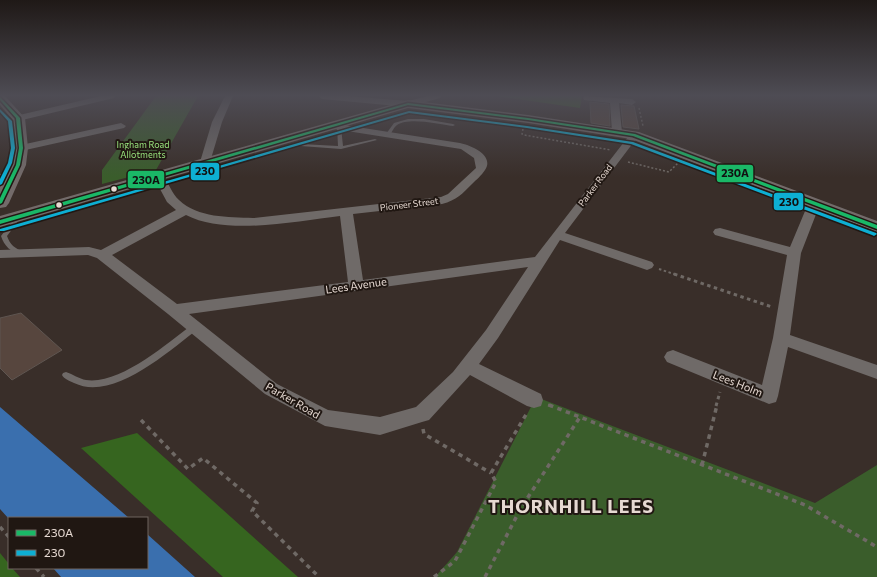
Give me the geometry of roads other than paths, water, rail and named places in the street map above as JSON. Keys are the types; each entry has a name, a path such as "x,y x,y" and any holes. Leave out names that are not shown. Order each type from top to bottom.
{"street":[{"path":"0,203 7,175 18,165 21,148 18,123"},
{"path":"205,162 217,123"},
{"path":"0,222 344,123"},
{"path":"555,123 640,137 877,227"},
{"path":"616,123 617,132"},
{"path":"21,148 121,126"},
{"name":"Pioneer Street","path":"159,176 173,202 185,210 210,219 242,222 436,202 452,197 481,169 482,161 480,157 466,148 442,142 335,126"},
{"name":"Parker Road","path":"0,254 89,251 102,255 174,310 271,389 325,418 380,426 422,414 459,377 492,334 557,235 618,155 640,137"},
{"name":"Lees Holm","path":"673,358 769,396 781,338 794,253 814,204"},
{"path":"102,255 185,210"},
{"path":"346,212 356,285"},
{"path":"720,232 794,253"},
{"path":"557,235 647,265"},
{"name":"Lees Avenue","path":"174,310 539,261"},
{"path":"781,338 877,372"},
{"path":"468,366 534,400"}],"lane":[{"path":"388,134 397,124 400,123"},
{"path":"437,123 453,125"},
{"path":"335,126 340,148"},
{"path":"301,145 340,148 374,140"},
{"path":"19,216 4,236 5,242 11,249 21,254"},
{"path":"66,375 85,384 112,381 131,373 195,327"}],"water":[{"path":"0,407 128,517 8,518 0,509"},
{"path":"148,535 195,577 61,577 54,569 148,569"}],"district":[{"name":"THORNHILL LEES","path":"571,506"}],"park label":[{"name":"Ingham Road Allotments","path":"143,150"}]}
